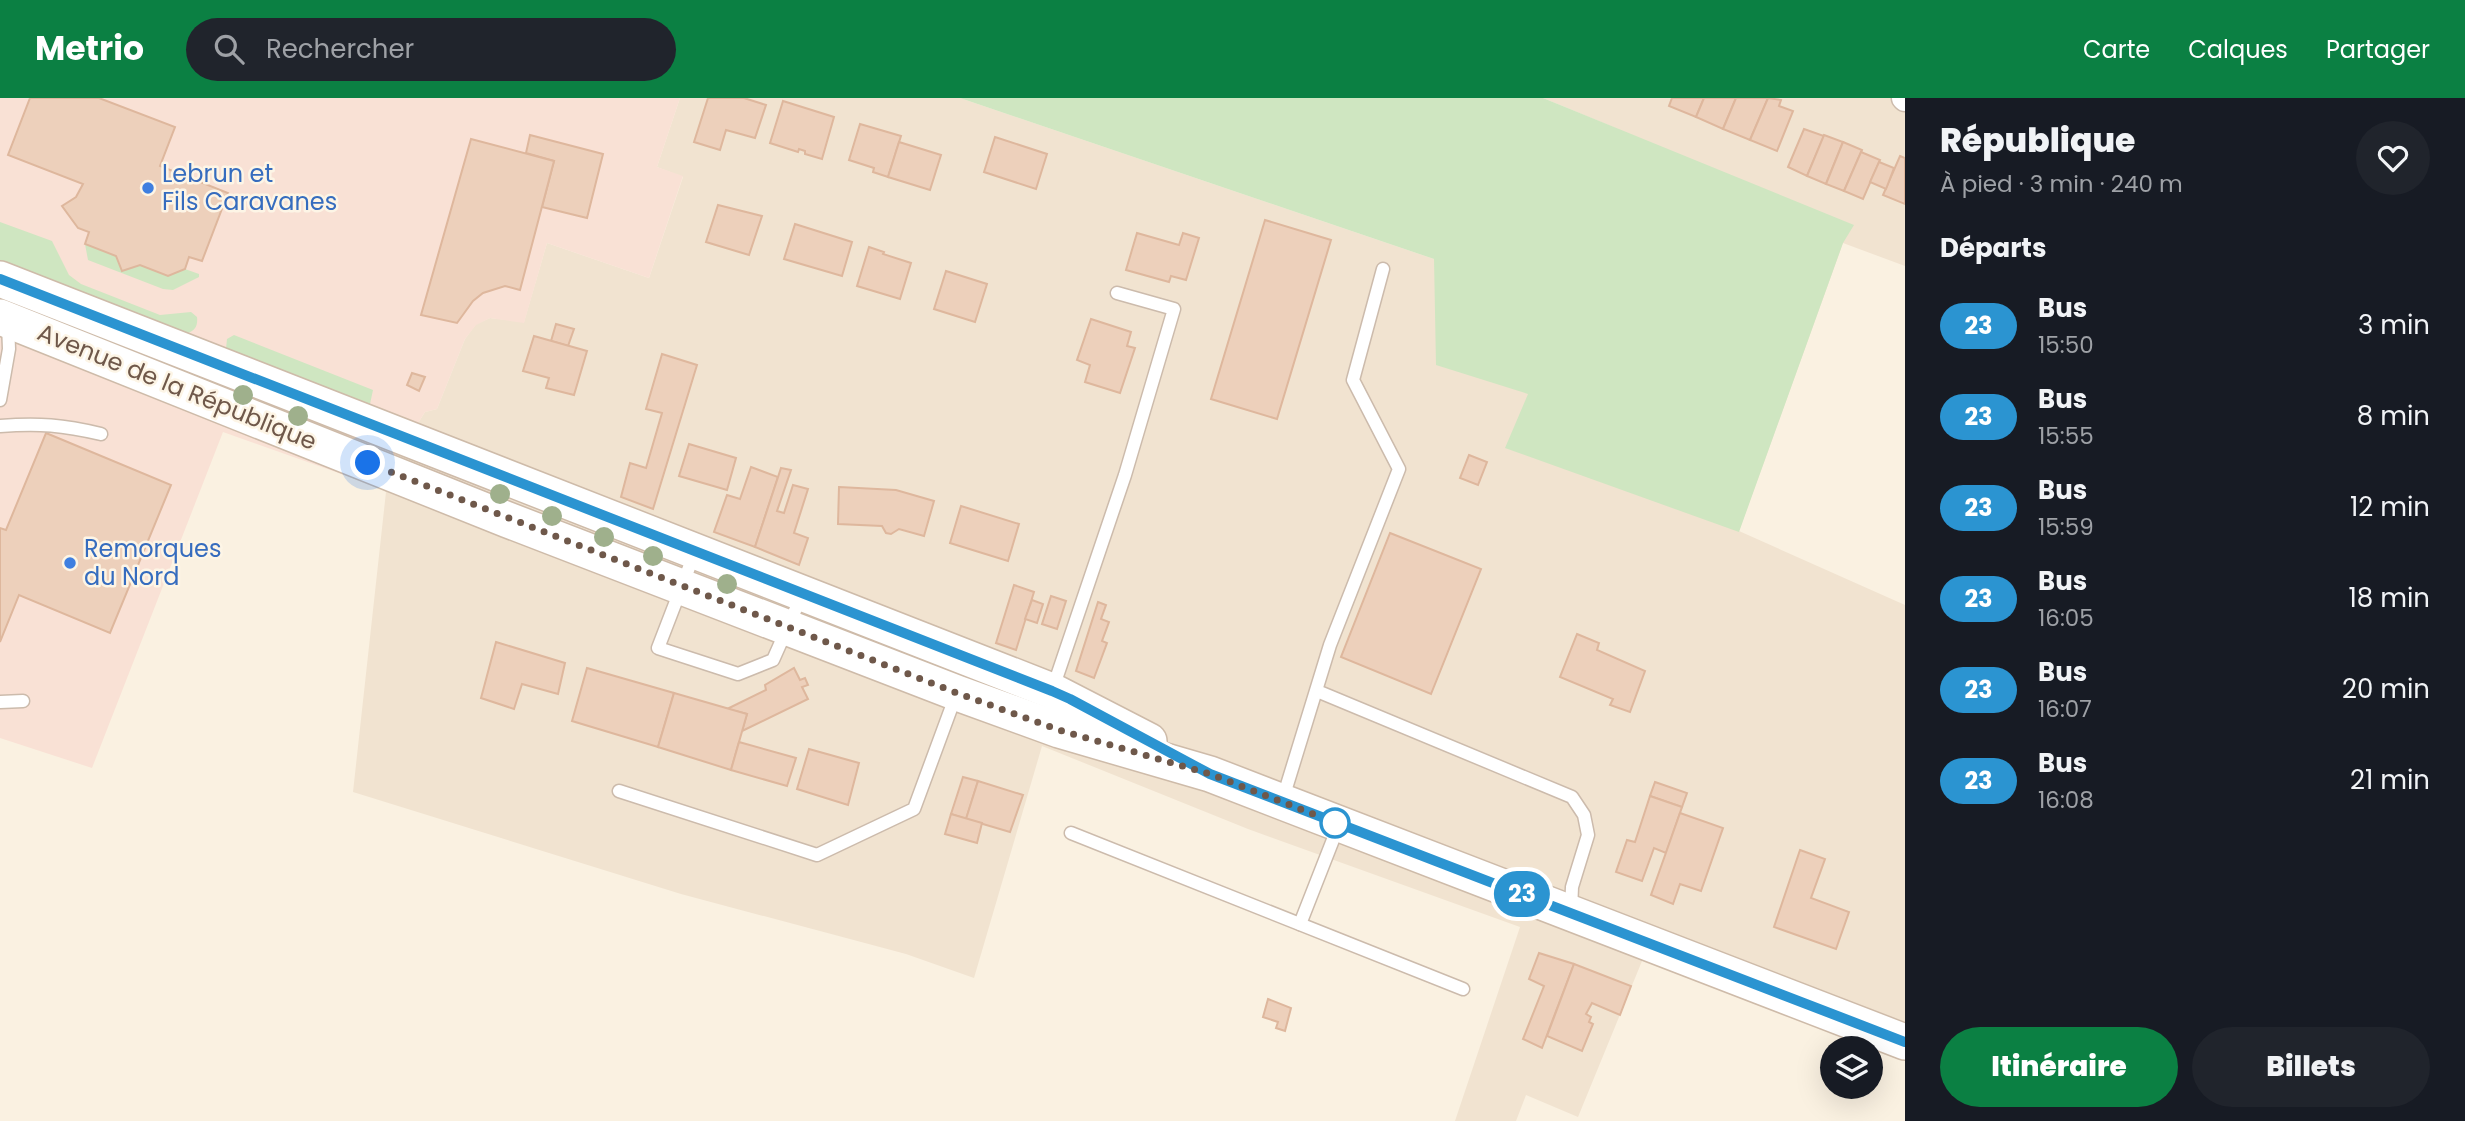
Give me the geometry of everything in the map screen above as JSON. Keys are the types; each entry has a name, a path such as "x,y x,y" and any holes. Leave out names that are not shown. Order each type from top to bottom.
{"main road":[{"name":"Avenue de la République","path":"7,301 695,551 803,593 1060,707"},
{"name":"Avenue de la République","path":"7,301 681,587 957,693 1060,707"},
{"path":"1060,707 1210,774 1905,1042"}],"lane":[{"path":"1282,802 1330,645 1399,469 1353,380 1383,269"},
{"path":"1060,707 1174,309 1117,293"},
{"path":"0,400 9,349 7,301"},
{"path":"0,426 61,425 101,434"},
{"path":"695,551 658,648 738,674 773,660 803,593"},
{"path":"1317,691 1572,797 1584,815 1588,835 1572,887 1571,913"},
{"path":"619,791 817,855 914,810 957,693"},
{"path":"0,702 23,701"},
{"path":"1300,924 1339,824"},
{"path":"1071,833 1463,989"}],"shaded area":[{"path":"0,98 680,98 657,167 683,176 649,278 547,243 524,323 490,318 476,325 465,339 437,409 425,412 378,487 223,432 92,768 0,738"},
{"path":"680,98 960,98 1434,259 1618,129 1543,98 1905,98 1905,266 1843,243 1739,531 1905,605 1905,1042 1649,944 1578,1117 1526,1095 1516,1121 1455,1121 1520,927 1248,829 1042,746 974,978 906,954 681,894 353,792 386,492 378,487 425,412 437,409 465,339 476,324 490,318 524,322 547,243 649,278 683,177 657,167"}],"green space":[{"path":"960,98 1543,98 1854,225 1843,243 1739,532 1505,448 1528,394 1436,365 1434,259"},
{"path":"0,222 52,241 69,275 81,284 160,315 191,312 197,317 196,327 188,333 178,331 0,261"},
{"path":"85,244 116,256 122,271 140,265 168,276 185,269 199,274 199,277 173,290 163,289 88,260"},
{"path":"234,335 373,390 370,404 226,349 227,339"}],"building":[{"name":"Lebrun et Fils Caravanes","path":"30,98 99,98 175,127 160,166 228,193 202,261 189,257 185,269 168,276 140,265 122,271 116,256 85,244 89,232 78,228 62,206 76,197 83,184 8,155"},
{"path":"708,98 744,98 766,105 755,138 726,130 720,150 694,142"},
{"path":"1672,98 1704,98 1696,117 1669,106"},
{"path":"1704,98 1736,98 1723,129 1696,117"},
{"path":"1736,98 1768,98 1750,140 1723,129"},
{"path":"1768,98 1781,100 1779,106 1793,111 1777,151 1750,140"},
{"path":"783,101 834,117 822,159 805,154 805,151 799,149 798,152 770,143"},
{"path":"860,124 901,136 888,177 873,172 874,168 849,160"},
{"path":"1804,129 1824,136 1807,176 1788,167"},
{"path":"530,135 603,154 587,218 542,207 554,161 526,153"},
{"path":"1824,135 1843,142 1826,184 1807,176"},
{"path":"995,137 1047,154 1036,189 984,172"},
{"path":"471,139 554,161 520,290 505,286 483,293 473,301 457,323 421,315"},
{"path":"899,142 941,155 930,190 888,177"},
{"path":"1843,142 1862,150 1844,191 1826,184"},
{"path":"1861,152 1880,160 1863,199 1844,191"},
{"path":"1900,156 1905,158 1905,204 1883,195"},
{"path":"1879,162 1894,168 1886,189 1870,182"},
{"path":"718,205 762,216 749,255 706,242"},
{"path":"1265,220 1331,240 1277,419 1211,399"},
{"path":"795,224 852,242 842,276 784,259"},
{"path":"1137,233 1179,245 1183,233 1199,238 1186,280 1171,276 1169,282 1126,270"},
{"path":"869,247 911,263 900,299 857,286"},
{"path":"946,271 987,284 975,322 934,309"},
{"path":"1091,319 1131,332 1127,346 1135,348 1120,393 1085,382 1090,365 1077,360"},
{"path":"556,324 574,329 568,346 551,341"},
{"path":"534,336 587,351 574,395 546,388 549,378 523,371"},
{"path":"662,354 697,365 653,509 621,497 630,463 646,468 662,413 646,409"},
{"path":"412,373 425,377 419,391 407,385"},
{"name":"Remorques du Nord","path":"46,433 171,485 110,633 19,595 0,642 0,528 6,530"},
{"path":"689,444 736,458 727,490 679,476"},
{"path":"1469,455 1487,462 1478,485 1460,478"},
{"path":"751,467 778,477 755,547 714,532 727,495 740,499"},
{"path":"781,468 791,470 777,511 784,513 793,485 808,489 794,533 808,538 799,565 755,547"},
{"path":"839,487 896,490 934,501 924,536 899,529 891,534 886,533 882,526 838,524"},
{"path":"961,506 1019,524 1008,561 950,543"},
{"path":"1390,533 1481,569 1431,694 1341,657"},
{"path":"1014,585 1034,592 1016,650 996,643"},
{"path":"1051,596 1066,601 1057,629 1042,624"},
{"path":"1032,600 1043,604 1037,623 1025,619"},
{"path":"1098,602 1106,605 1101,619 1109,622 1102,641 1107,643 1094,678 1076,671"},
{"path":"1577,634 1599,643 1597,650 1645,671 1630,712 1610,705 1613,699 1560,677"},
{"path":"496,642 565,663 558,694 522,684 514,709 481,698"},
{"path":"587,668 674,693 658,747 572,721"},
{"path":"794,668 800,680 805,678 808,685 802,687 808,699 742,731 747,714 727,709 766,690 765,685"},
{"path":"674,693 747,714 731,770 658,747"},
{"path":"739,742 796,758 787,786 731,770"},
{"path":"809,749 859,763 848,805 797,789"},
{"path":"963,777 978,781 966,819 951,814"},
{"path":"978,781 1023,795 1010,832 966,819"},
{"path":"1655,782 1687,793 1682,807 1650,796"},
{"path":"1650,796 1682,807 1666,853 1654,848 1642,881 1616,872 1627,840 1635,842"},
{"path":"1680,813 1723,828 1701,891 1680,884 1673,904 1651,895"},
{"path":"951,814 982,823 977,843 945,834"},
{"path":"1800,850 1825,859 1811,898 1849,912 1836,949 1774,927"},
{"path":"1539,953 1574,964 1542,1048 1523,1039 1544,986 1529,979"},
{"path":"1574,964 1631,986 1620,1015 1592,1003 1586,1014 1591,1017 1589,1022 1593,1024 1582,1051 1547,1036"},
{"path":"1268,999 1291,1008 1285,1031 1276,1028 1278,1022 1263,1017"}],"bus line":[{"name":"23","path":"0,279 1052,691 1210,774 1905,1042"}],"place":[{"name":"Lebrun et Fils Caravanes","path":"148,188"},
{"name":"Remorques du Nord","path":"70,563"}],"route":[{"path":"368,463 508,520 957,693 1059,730 1210,774 1339,824 1335,823"}]}
